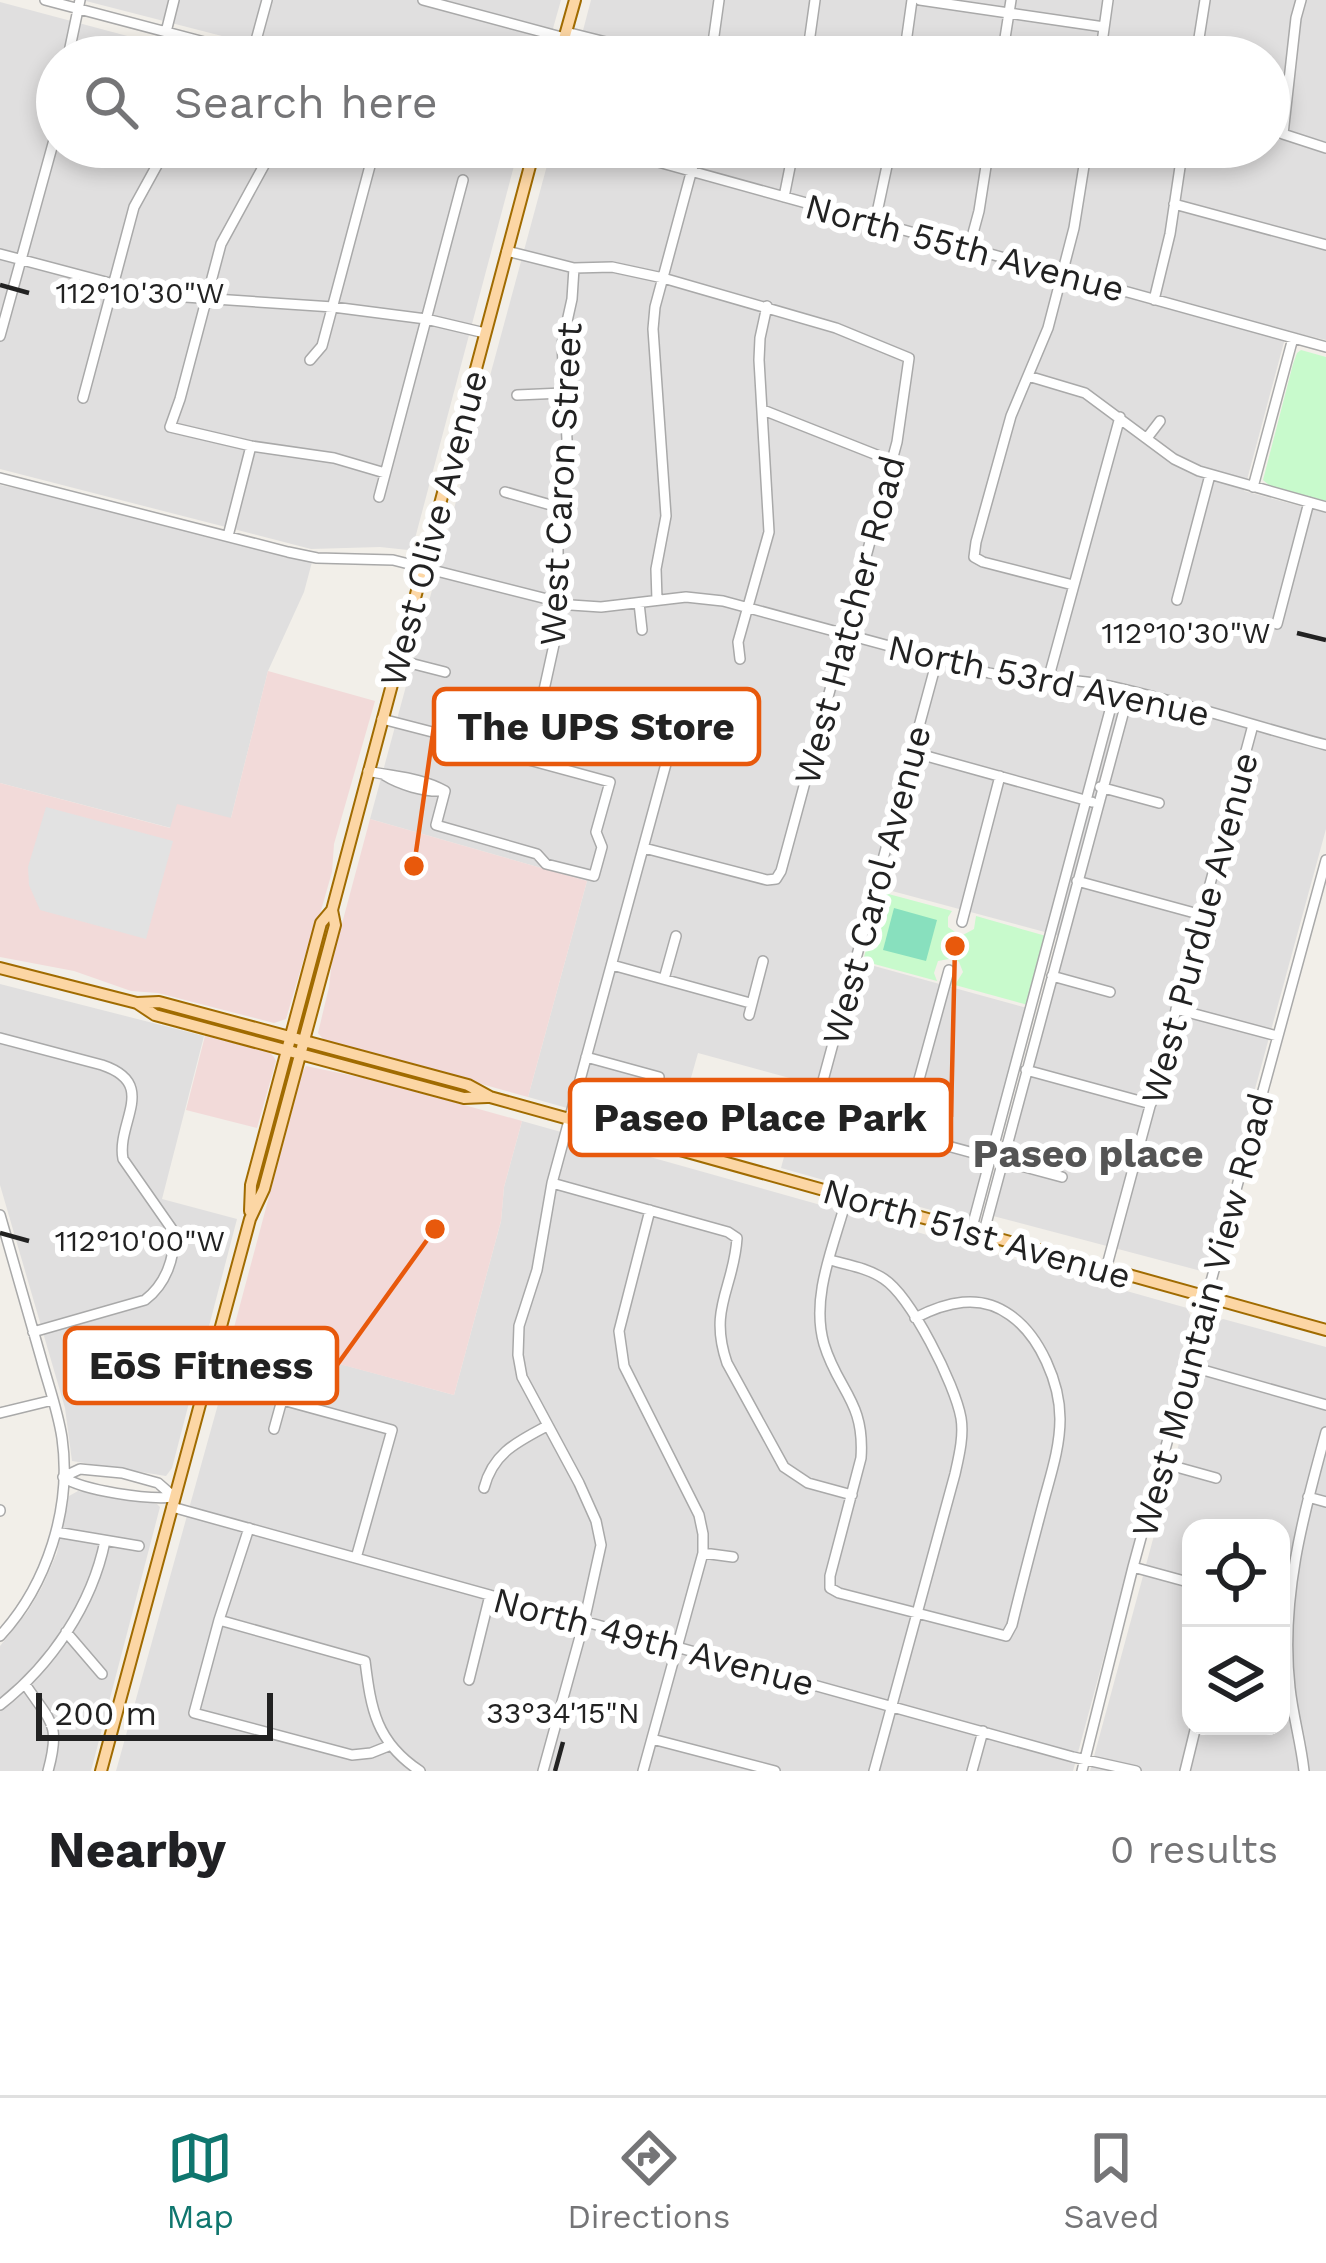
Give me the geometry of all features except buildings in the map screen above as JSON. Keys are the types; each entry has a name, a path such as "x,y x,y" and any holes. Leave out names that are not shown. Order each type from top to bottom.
{"main road":[{"path":"566,34 575,0"},
{"name":"West Olive Avenue","path":"250,1219 251,1185 286,1050 321,923 332,910 529,168"},
{"name":"West Olive Avenue","path":"101,1771 250,1219 264,1189 301,1054 335,925 332,910"},
{"name":"North 51st Avenue","path":"0,968 305,1039 468,1085 490,1097 1325,1327"},
{"name":"North 51st Avenue","path":"137,1003 155,1015 464,1098 490,1097"}],"street":[{"path":"45,0 79,4 181,36"},
{"path":"166,32 174,0"},
{"path":"261,36 267,0"},
{"path":"423,0 576,36"},
{"path":"714,36 719,0"},
{"path":"810,36 815,0"},
{"path":"908,36 916,0 1104,27"},
{"path":"1005,36 1011,0"},
{"path":"1103,36 1108,0"},
{"path":"1199,36 1205,0"},
{"path":"1290,72 1301,0"},
{"path":"72,36 79,4"},
{"path":"1290,136 1326,148"},
{"path":"0,336 46,168"},
{"path":"83,398 134,207 155,168"},
{"path":"262,168 225,232 170,427 251,446 334,458 385,473"},
{"path":"310,359 322,346 369,168"},
{"name":"North 55th Avenue","path":"678,168 1326,347"},
{"path":"657,600 656,569 666,516 653,329 693,168"},
{"path":"784,197 790,168"},
{"path":"875,222 888,168"},
{"path":"969,248 986,168"},
{"path":"1073,585 974,556 1006,432 1047,331 1063,275 1084,168"},
{"path":"1154,300 1180,168"},
{"path":"379,497 463,180"},
{"path":"246,198 258,205"},
{"path":"1174,204 1326,245"},
{"path":"507,251 574,268 611,267 767,306 760,338 769,532 738,642 740,659"},
{"path":"0,254 155,296 333,307 426,319 485,333"},
{"name":"West Caron Street","path":"574,268 562,344 568,459 558,547 558,604 542,700 673,738"},
{"name":"West Hatcher Road","path":"644,848 767,880 776,879 782,871 892,461 909,358 767,306"},
{"path":"1253,488 1293,338"},
{"path":"1028,376 1085,393 1174,459 1210,476 1326,507"},
{"path":"517,395 563,393"},
{"path":"763,410 892,461"},
{"path":"1048,680 1120,417"},
{"path":"1147,438 1160,422"},
{"path":"228,536 251,446"},
{"path":"1177,599 1210,476"},
{"name":"North 53rd Avenue","path":"0,478 317,558 375,557 558,604 601,608 706,598 1010,678 1116,688 1326,745"},
{"path":"505,492 565,508"},
{"path":"1277,624 1309,502"},
{"path":"639,603 642,630"},
{"path":"398,660 446,672"},
{"name":"West Carol Avenue","path":"815,1110 937,660"},
{"path":"977,1233 1116,688"},
{"path":"1046,974 1078,881 1129,692"},
{"path":"368,771 396,774 445,791 436,824 537,854 546,864 594,876 602,847 596,832 610,782 382,719"},
{"name":"West Purdue Avenue","path":"1106,1269 1253,725"},
{"path":"543,1771 601,1544 579,1483 522,1377 519,1326 537,1270 569,1119 673,738 714,756"},
{"path":"912,752 1099,803"},
{"path":"962,922 1000,776"},
{"path":"1090,784 1159,802"},
{"name":"West Mountain View Road","path":"1084,1765 1133,1567 1326,860"},
{"path":"1065,878 1202,915"},
{"path":"664,980 676,936"},
{"path":"612,965 750,1009 763,961"},
{"path":"904,1134 949,970"},
{"path":"1046,974 1110,992"},
{"path":"1176,1009 1277,1036"},
{"path":"0,1039 102,1065 116,1070 128,1083 133,1102 121,1150 130,1173 174,1232 164,1280 145,1300 34,1332"},
{"path":"586,1057 659,1077"},
{"path":"1021,1069 1151,1104"},
{"path":"804,1102 815,1110 1062,1177"},
{"path":"552,1184 737,1238 718,1320 727,1363 784,1467 808,1483 852,1495"},
{"path":"847,1197 820,1317 825,1346 856,1408 861,1458 830,1588 1006,1636 1066,1412 1026,1330 999,1308 977,1302 944,1304 915,1318"},
{"path":"644,1771 703,1553 699,1515 624,1366 619,1331 650,1210"},
{"path":"0,1215 53,1400 62,1438 63,1477 56,1532 35,1586 0,1636"},
{"path":"830,1259 887,1281 904,1298 955,1392 962,1423 955,1474 874,1771"},
{"path":"1026,1330 1037,1321"},
{"path":"1189,1366 1326,1406"},
{"path":"206,1379 392,1430 356,1558"},
{"path":"0,1413 53,1400"},
{"path":"274,1429 282,1400"},
{"path":"484,1488 497,1457 547,1426"},
{"path":"1287,1627 1289,1588 1326,1432"},
{"path":"1162,1463 1216,1478"},
{"name":"North 49th Avenue","path":"63,1477 80,1469 122,1473 158,1483 173,1502"},
{"name":"North 49th Avenue","path":"63,1477 78,1486 173,1502 248,1528 983,1731 1084,1765 1136,1771"},
{"path":"1308,1498 1326,1502"},
{"path":"579,1520 593,1515"},
{"path":"248,1528 194,1713 352,1755 371,1754 391,1745"},
{"path":"56,1532 139,1546"},
{"path":"0,1705 26,1684 67,1632 85,1598 105,1540"},
{"path":"703,1553 733,1558"},
{"path":"1133,1567 1182,1580"},
{"path":"469,1680 490,1595"},
{"path":"219,1620 365,1660 378,1725 391,1745 420,1771"},
{"path":"67,1632 102,1674"},
{"path":"26,1684 54,1727 48,1771"},
{"path":"1290,1710 1304,1771"},
{"path":"972,1771 983,1731"},
{"path":"1185,1771 1194,1735"},
{"path":"652,1739 776,1771"}],"shaded area":[{"path":"82,0 561,0 551,36 222,36"},
{"path":"591,0 1326,0 1326,340 1287,331 1244,491 1326,513 1326,829 1205,1272 993,1216 1067,938 877,887 856,961 1027,1008 970,1221 781,1168 795,1116 789,1113 797,1080 698,1053 674,1138 528,1097 587,881 370,819 546,168 1290,168 1290,36 582,36"},
{"path":"0,2 127,36 36,36 36,168 513,168 413,546 408,550 311,549 0,469"},
{"path":"0,485 312,562 304,592 268,671 231,818 171,828 0,783"},
{"path":"268,671 375,701 334,844 332,872 286,1019 274,1023 158,993 131,991 74,971 0,957 0,783 170,828 177,804 231,818"},
{"path":"46,807 173,841 146,939 40,910 29,885 28,867"},
{"path":"370,819 587,881 528,1097 324,1040 318,1033"},
{"path":"0,984 204,1036 162,1199 237,1219 172,1468 166,1476 72,1461 65,1408 0,1185"},
{"path":"205,1036 274,1057 257,1128 186,1110"},
{"path":"306,1066 522,1121 504,1187 501,1221 454,1395 232,1335"},
{"path":"522,1121 1187,1308 1191,1317 1170,1412 1073,1771 116,1771 237,1336 454,1395 501,1221 504,1187"},
{"path":"1223,1319 1326,1347 1326,1771 1090,1771 1215,1323"},
{"path":"78,1491 124,1496 160,1507 91,1771 0,1771 0,1646 42,1587 57,1553 69,1496"}],"green space":[{"path":"1301,350 1326,357 1326,501 1263,480 1293,364"},
{"path":"881,892 952,911 948,927 961,936 974,929 976,916 1046,936 1028,1005 955,985 963,972 954,958 938,961 937,981 863,961"},
{"path":"894,908 937,920 926,961 883,950"}],"place":[{"name":"The UPS Store","path":"414,866"},
{"name":"Paseo Place Park","path":"955,946"},
{"name":"EōS Fitness","path":"435,1229"}],"district":[{"name":"Paseo place","path":"1088,1153"}]}
